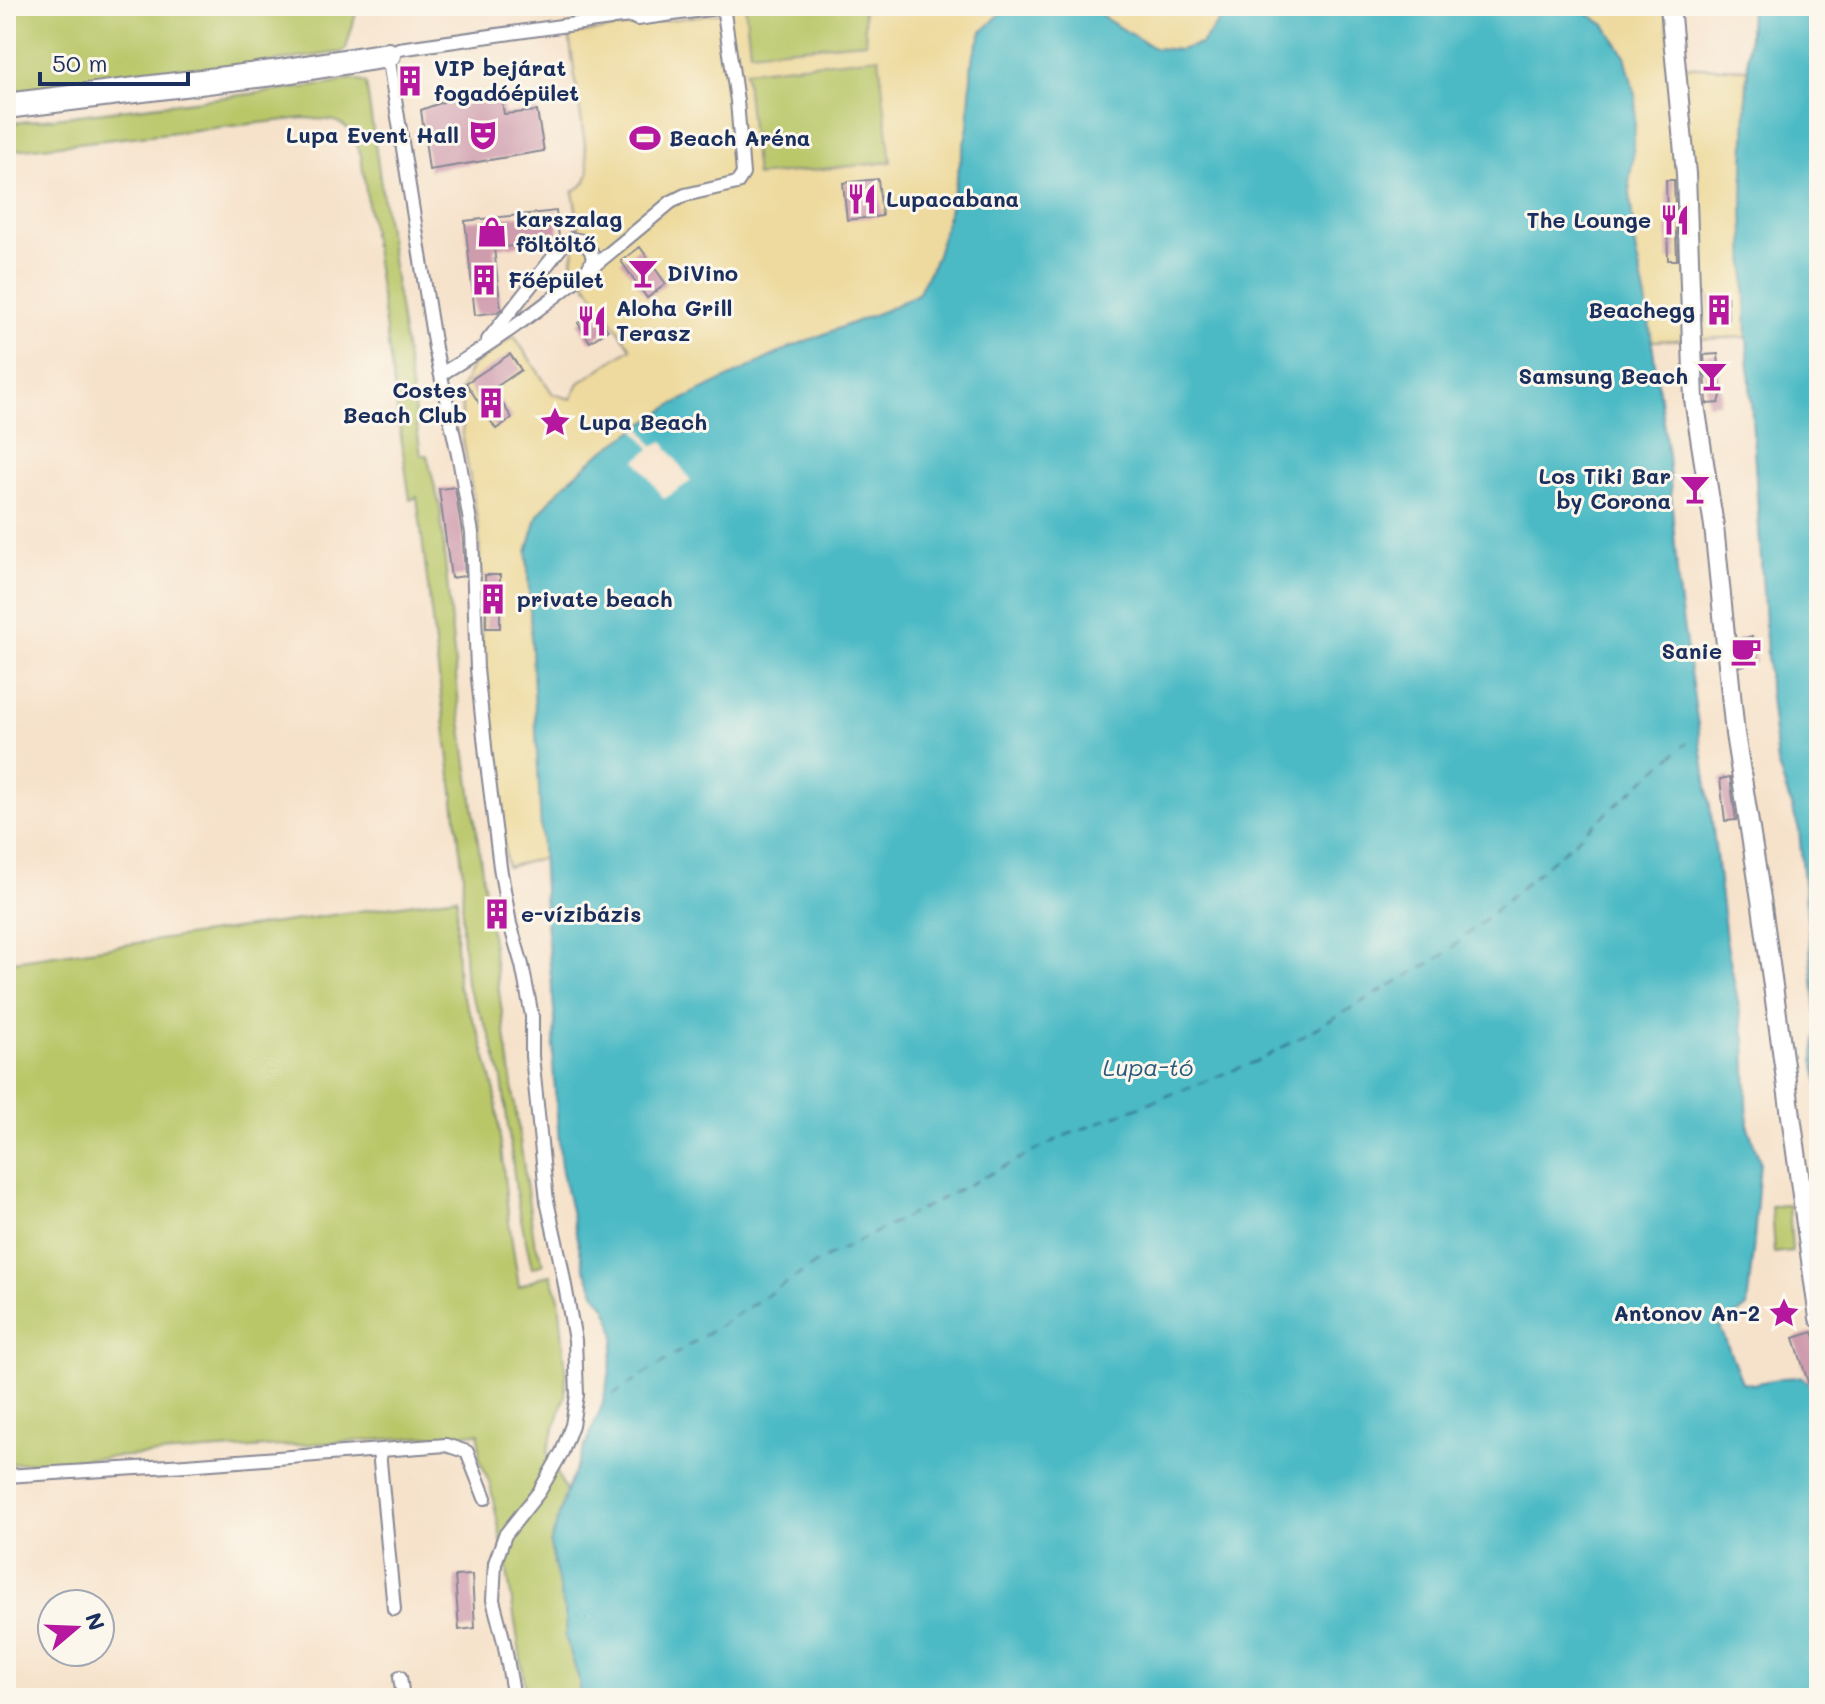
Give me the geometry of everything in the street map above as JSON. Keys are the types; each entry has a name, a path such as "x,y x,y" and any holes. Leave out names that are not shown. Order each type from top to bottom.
{"street":[{"path":"1670,6 1686,174 1694,399 1714,526 1735,734 1819,1318"},
{"path":"6,106 273,73 388,55"}],"lane":[{"path":"610,19 625,6"},
{"path":"441,374 479,352 587,272 671,202 685,195 737,183 743,174 737,101 723,7 637,19 631,16 610,19 404,49 388,55 435,348 472,533 477,669 499,853 510,924 532,1016 532,1056 547,1201 575,1340 577,1395 572,1425 562,1452 539,1492 505,1535 495,1563 493,1600 514,1698"},
{"path":"479,352 562,246 572,239 583,241 591,251 593,259 587,272"},
{"path":"6,1476 446,1445 467,1452 485,1498"},
{"path":"379,1451 394,1609"},
{"path":"400,1677 403,1698"}],"green space":[{"path":"6,6 358,6 346,49 342,52 6,99"},
{"path":"745,6 863,6 866,42 750,52"},
{"path":"880,56 891,162 756,176 745,71"},
{"path":"351,79 366,83 421,455 427,455 440,508 459,707 534,1240 544,1264 532,1268 518,1206 502,1079 490,1035 466,984 462,928 463,874 417,497 410,500 361,156 352,134 335,121 304,118 6,151 6,124 332,84"},
{"path":"457,897 458,986 480,1036 495,1092 519,1287 551,1275 559,1298 565,1396 547,1452 566,1492 550,1545 567,1623 565,1636 579,1680 579,1698 527,1698 490,1484 479,1458 479,1433 6,1464 6,962"},
{"path":"1789,1205 1792,1251 1774,1253 1771,1206"}],"sand":[{"name":"Lupa Beach","path":"732,6 745,6 750,52 866,42 863,6 1024,6 1002,12 982,32 972,60 968,127 949,212 936,258 918,294 886,310 791,347 672,406 599,454 563,486 538,515 527,552 543,858 507,867 483,680 479,531 463,439 461,389 472,366 514,336 553,394 571,399 579,383 631,348 572,260 579,225 573,192 585,183 589,173 569,35 732,11","holes":["879,57 891,162 756,176 745,71"]},
{"path":"1094,6 1231,6 1201,44 1179,50 1154,48 1106,19"},
{"path":"1576,6 1665,6 1673,66 1747,69 1743,200 1747,337 1651,341 1635,249 1629,182 1636,99 1625,56 1605,25"}],"water":[{"name":"Lupa-tó","path":"1024,6 1094,6 1106,19 1154,48 1179,50 1201,44 1231,6 1576,6 1605,25 1625,56 1636,99 1629,182 1635,249 1646,300 1668,455 1679,597 1726,939 1745,1039 1748,1127 1760,1161 1747,1307 1734,1317 1717,1319 1742,1382 1753,1384 1801,1377 1819,1392 1819,1698 579,1698 579,1680 565,1636 567,1623 550,1545 566,1492 602,1406 615,1337 606,1308 584,1268 561,1167 527,552 538,515 563,486 599,454 672,405 791,347 886,310 918,294 936,258 949,212 968,127 972,60 982,32 1002,12"},
{"path":"1750,6 1819,6 1819,1085 1814,1060 1817,1022 1799,830 1777,763 1769,687 1747,337 1743,200"}],"pier":[{"path":"638,423 653,446 663,441 691,481 664,499 636,460 650,449 633,427"}],"building":[{"name":"Lupa Event Hall","path":"478,89 480,98 501,95 504,114 537,111 544,151 429,170 421,110"},
{"name":"Lupacabana","path":"878,179 882,216 847,220 843,183"},
{"path":"1666,180 1674,180 1677,260 1668,260"},
{"name":"Főépület","path":"556,211 559,237 555,241 494,248 501,309 475,315 465,221"},
{"name":"DiVino","path":"640,247 666,284 647,298 621,261"},
{"name":"Beachegg","path":"1709,297 1727,297 1728,323 1710,324"},
{"path":"595,312 608,330 590,342 578,323"},
{"name":"Costes Beach Club","path":"510,354 521,370 493,389 512,418 496,429 466,383"},
{"name":"Samsung Beach","path":"1718,354 1721,396 1719,403 1707,404 1704,355"},
{"path":"455,487 465,576 451,578 439,489"},
{"name":"private beach","path":"485,575 500,575 500,628 486,628"},
{"name":"Sanie","path":"1752,637 1756,663 1740,666 1738,639"},
{"path":"1730,777 1736,820 1725,821 1720,779"},
{"path":"1813,1332 1819,1349 1819,1406 1816,1407 1794,1338"},
{"path":"472,1575 475,1628 459,1630 455,1576"}],"ferry route":[{"path":"612,1395 820,1261 1064,1136 1262,1059 1444,955 1687,743"}],"place":[{"name":"VIP bejárat fogadóépület","path":"410,81"},
{"name":"Lupa Event Hall","path":"483,135"},
{"name":"Beach Aréna","path":"645,138"},
{"name":"Lupacabana","path":"862,199"},
{"name":"The Lounge","path":"1675,220"},
{"name":"karszalag föltöltő","path":"492,232"},
{"name":"DiVino","path":"643,273"},
{"name":"Főépület","path":"484,280"},
{"name":"Beachegg","path":"1719,310"},
{"name":"Aloha Grill Terasz","path":"592,321"},
{"name":"Samsung Beach","path":"1712,376"},
{"name":"Costes Beach Club","path":"491,403"},
{"name":"Lupa Beach","path":"555,422"},
{"name":"Los Tiki Bar by Corona","path":"1695,489"},
{"name":"private beach","path":"493,599"},
{"name":"Sanie","path":"1746,651"},
{"name":"e-vízibázis","path":"497,914"},
{"name":"Antonov An-2","path":"1784,1313"}]}
